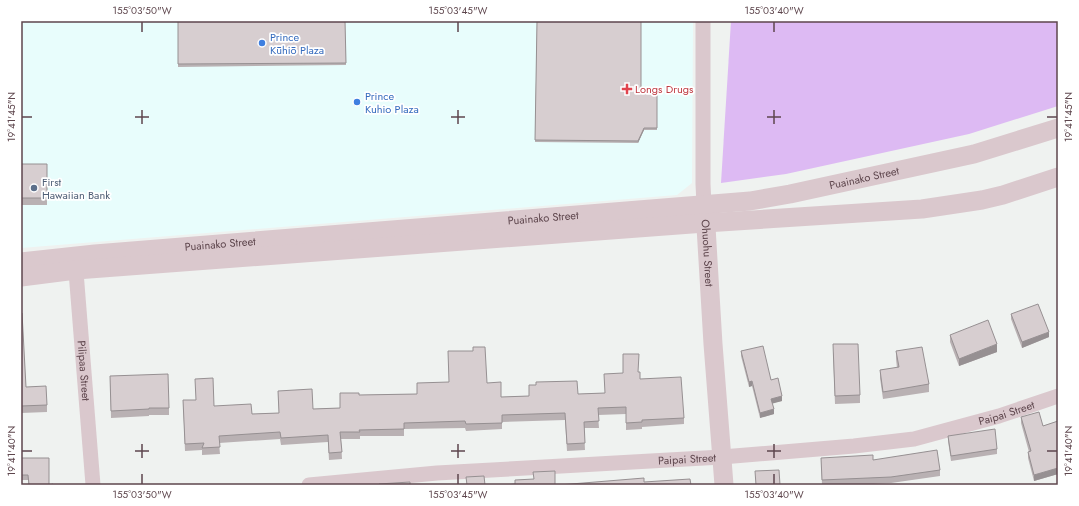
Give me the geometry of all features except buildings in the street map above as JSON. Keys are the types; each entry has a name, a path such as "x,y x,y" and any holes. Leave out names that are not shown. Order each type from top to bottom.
{"street":[{"name":"Ohuohu Street","path":"703,21 705,214 712,344 724,485"},
{"name":"Puainako Street","path":"705,214 750,200 790,194 959,158 1058,128"},
{"name":"Puainako Street","path":"21,262 75,263 705,214 938,207 1003,195 1058,177"},
{"name":"Puainako Street","path":"21,277 75,263"},
{"name":"Pilipaa Street","path":"75,263 92,485"},
{"name":"Paipai Street","path":"309,485 437,473 722,456 854,446 914,438 999,416 1058,396"}],"shaded area":[{"name":"Prince Kuhio Plaza","path":"21,21 693,21 692,183 677,195 21,248"},
{"path":"731,21 1058,21 1058,106 969,134 786,174 721,183"}],"place":[{"name":"Prince Kūhiō Plaza","path":"262,43"},
{"name":"Longs Drugs","path":"627,89"},
{"name":"Prince Kuhio Plaza","path":"357,102"},
{"name":"First Hawaiian Bank","path":"34,188"}]}
